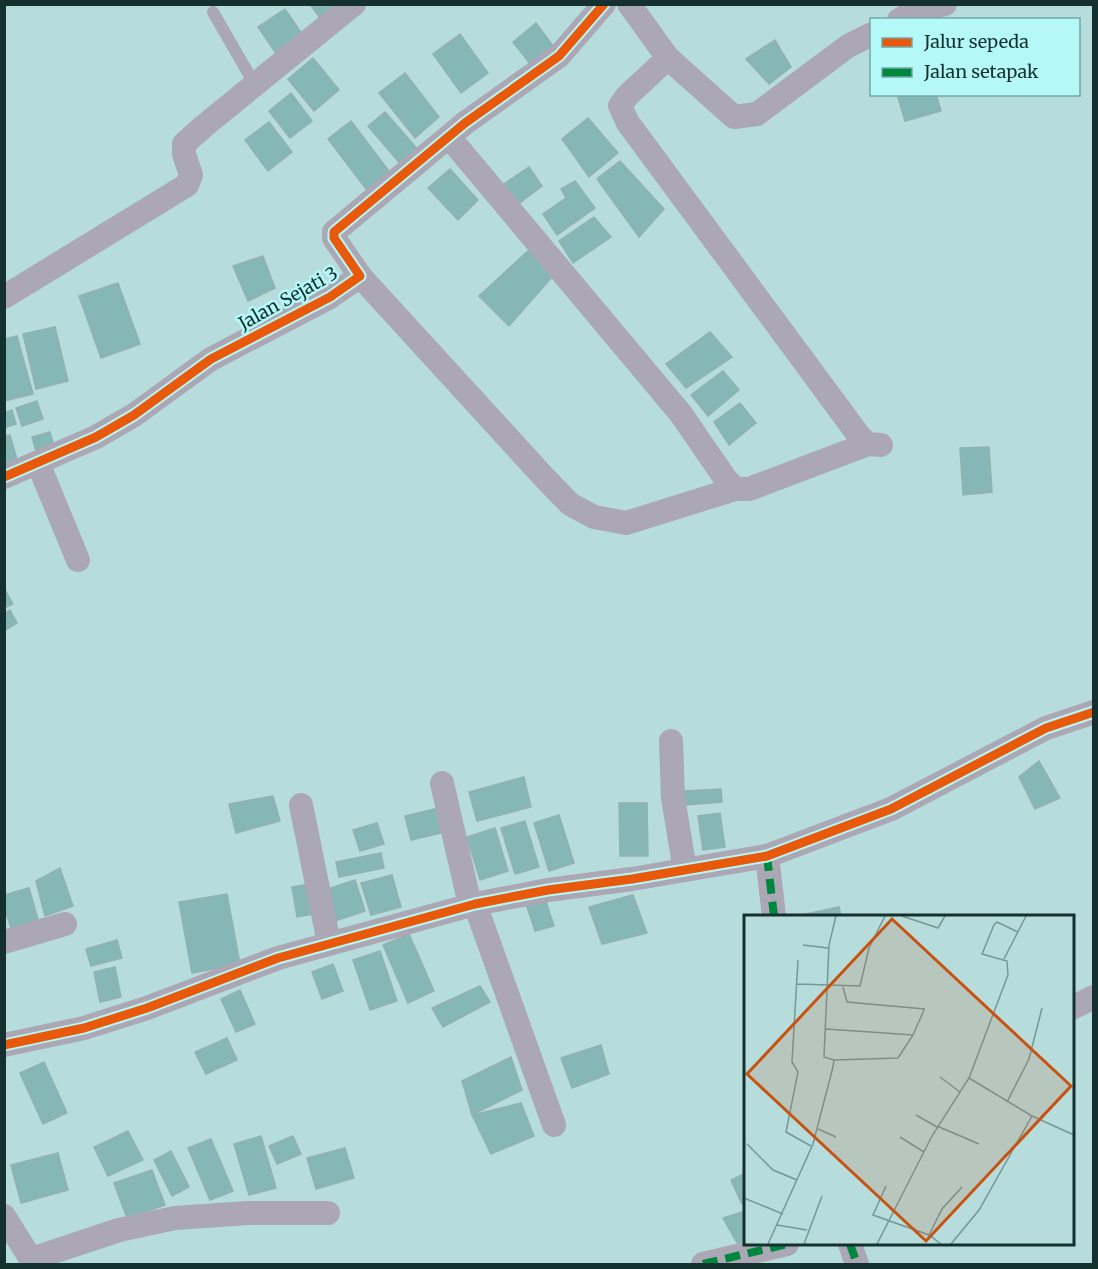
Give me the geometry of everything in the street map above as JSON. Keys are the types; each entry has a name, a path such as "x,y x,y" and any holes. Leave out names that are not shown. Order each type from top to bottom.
{"street":[{"path":"4,297 187,185 191,175 184,154 184,144 354,4"},
{"name":"Jalan Sejati 3","path":"4,477 96,437 134,415 211,359 330,297 360,276 334,238 334,232 449,137 559,56 604,4"},
{"path":"629,4 668,58 734,117 757,114 848,46 870,35"},
{"path":"902,18 945,4"},
{"path":"360,276 540,474 570,504 594,518 626,523 735,489 749,489 874,444 860,437 628,123 620,106 627,96 668,58"},
{"path":"449,137 681,414 724,478 735,489"},
{"path":"38,463 78,560"},
{"path":"4,1045 84,1028 147,1008 279,958 473,904 767,856 891,809 1046,728 1094,712"},
{"path":"670,741 673,798 685,870"},
{"path":"442,783 473,904 554,1125"},
{"path":"301,805 329,943"},
{"path":"767,856 774,915"},
{"path":"4,942 64,924"},
{"path":"1074,1007 1094,997"},
{"path":"4,1216 33,1262 118,1230 175,1218 248,1213 328,1213"},
{"path":"703,1264 783,1245"},
{"path":"850,1245 857,1264"}],"lane":[{"path":"213,12 255,85"}],"building":[{"path":"310,4 345,4 322,21"},
{"path":"285,9 302,34 275,52 258,27"},
{"path":"536,23 557,51 534,69 513,42"},
{"path":"460,34 488,73 461,93 433,54"},
{"path":"775,40 791,67 769,84 746,59"},
{"path":"313,58 339,90 314,111 288,79"},
{"path":"405,73 439,117 415,138 379,93"},
{"path":"291,93 312,121 290,138 269,111"},
{"path":"898,96 937,96 941,111 905,121"},
{"path":"385,112 420,152 403,167 368,126"},
{"path":"588,118 618,153 589,177 562,139"},
{"path":"351,121 392,175 369,193 328,139"},
{"path":"269,122 292,152 268,171 245,140"},
{"path":"620,161 664,209 639,237 597,179"},
{"path":"529,167 542,186 517,205 501,186"},
{"path":"450,169 478,200 458,220 428,188"},
{"path":"575,181 595,208 557,235 543,214 566,198 561,189"},
{"path":"594,217 611,237 573,263 559,241"},
{"path":"530,249 553,276 509,326 479,296"},
{"path":"263,256 275,288 248,301 233,266"},
{"path":"118,283 140,344 101,358 79,296"},
{"path":"55,327 68,381 36,389 23,334"},
{"path":"710,332 732,357 686,388 666,364"},
{"path":"17,336 33,394 4,401 4,339"},
{"path":"723,371 739,390 708,416 691,395"},
{"path":"37,401 43,419 22,426 16,408"},
{"path":"740,403 756,423 729,445 714,422"},
{"path":"12,410 16,424 4,428 4,413"},
{"path":"50,432 56,454 38,459 32,437"},
{"path":"10,435 18,463 4,466 4,436"},
{"path":"989,447 992,492 963,495 960,448"},
{"path":"4,588 13,604 4,608"},
{"path":"10,610 17,623 4,631 4,614"},
{"path":"1039,761 1060,798 1035,809 1019,777"},
{"path":"524,777 531,807 477,821 469,792"},
{"path":"721,789 722,802 685,805 684,791"},
{"path":"273,796 280,821 236,833 229,804"},
{"path":"619,803 647,803 648,856 620,856"},
{"path":"435,809 441,833 411,840 405,816"},
{"path":"720,813 725,847 703,850 698,816"},
{"path":"559,815 574,863 549,871 534,823"},
{"path":"525,821 539,867 515,874 501,828"},
{"path":"377,823 384,844 360,851 353,830"},
{"path":"495,828 508,871 480,880 467,837"},
{"path":"381,853 384,868 339,877 336,862"},
{"path":"60,868 73,906 45,916 36,881"},
{"path":"392,875 401,907 371,915 361,883"},
{"path":"355,880 365,911 332,922 322,891"},
{"path":"315,883 320,913 297,917 292,887"},
{"path":"29,888 39,923 12,931 4,907 4,895"},
{"path":"227,894 240,964 192,973 179,902"},
{"path":"633,895 647,933 602,944 589,907"},
{"path":"545,898 554,926 535,931 526,904"},
{"path":"839,907 841,915 802,915"},
{"path":"409,934 434,991 408,1003 383,945"},
{"path":"117,940 122,958 91,966 86,949"},
{"path":"380,951 397,1001 370,1010 353,960"},
{"path":"333,964 343,991 322,999 312,972"},
{"path":"115,967 121,997 100,1002 94,972"},
{"path":"480,986 490,1002 443,1027 432,1008"},
{"path":"240,990 255,1024 236,1032 221,999"},
{"path":"227,1038 237,1060 206,1074 195,1052"},
{"path":"601,1045 609,1074 572,1088 561,1058"},
{"path":"511,1057 522,1090 472,1115 462,1081"},
{"path":"44,1062 67,1113 43,1124 20,1073"},
{"path":"521,1103 534,1136 491,1154 472,1115"},
{"path":"128,1131 143,1160 108,1176 94,1147"},
{"path":"261,1136 276,1188 249,1195 234,1144"},
{"path":"293,1136 301,1154 277,1164 269,1146"},
{"path":"211,1139 233,1191 210,1200 188,1148"},
{"path":"345,1148 354,1178 316,1189 307,1158"},
{"path":"171,1151 189,1187 172,1196 154,1160"},
{"path":"58,1153 68,1190 21,1203 11,1165"},
{"path":"152,1170 165,1205 127,1218 114,1183"},
{"path":"744,1174 744,1204 742,1204 731,1180"},
{"path":"744,1212 744,1241 737,1243 723,1218"}],"marked path":[{"path":"767,856 774,915"},
{"path":"703,1264 783,1245"},
{"path":"850,1245 857,1264"}],"cycle path":[{"path":"4,477 96,437 134,415 211,359 330,297 360,276 334,238 334,232 465,123 559,56 604,4"},
{"path":"4,1045 84,1028 147,1008 278,958 475,904 548,890 632,879 767,856 891,809 1046,728 1094,712"}]}
